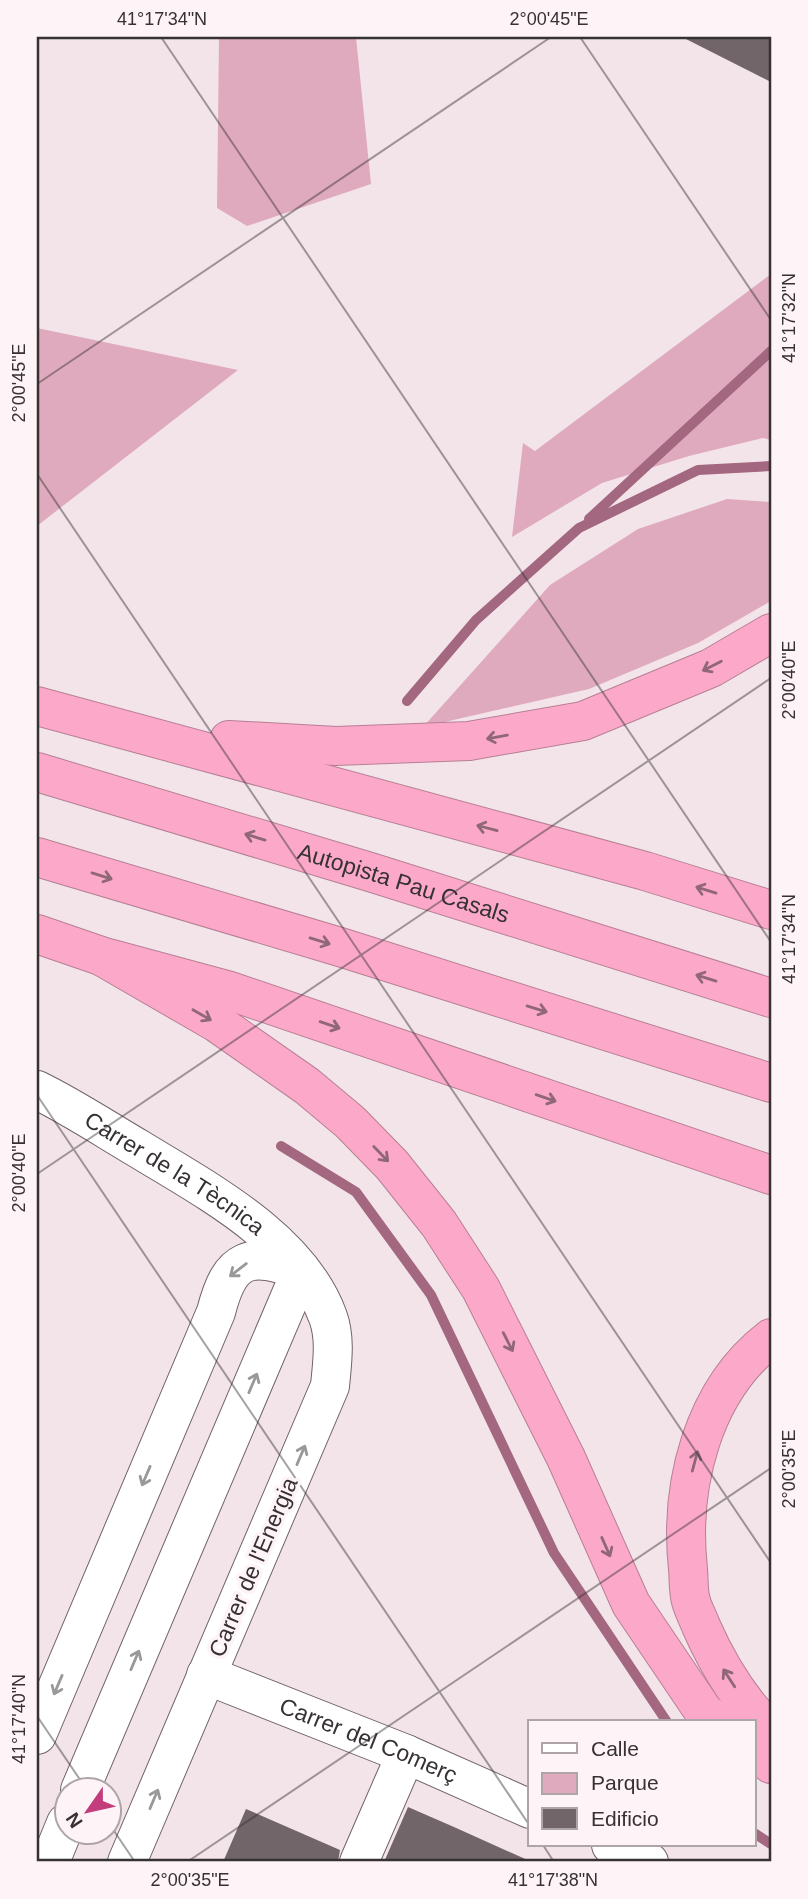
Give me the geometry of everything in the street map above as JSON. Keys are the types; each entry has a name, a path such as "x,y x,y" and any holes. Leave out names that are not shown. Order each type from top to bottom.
{"highway":[{"path":"156,737 336,747 470,741 583,722 711,667 771,633"},
{"path":"37,706 645,871 771,910"},
{"name":"Autopista Pau Casals","path":"37,772 370,872 771,998"},
{"path":"37,857 353,951 771,1083"},
{"path":"37,934 101,956 227,990 771,1175"},
{"path":"101,956 217,1023 307,1086 350,1122 432,1214 481,1289 566,1458 631,1604 704,1712 715,1720"},
{"path":"771,1338 737,1372 712,1411 695,1459 685,1508 691,1601 714,1655 750,1710 771,1732"},
{"path":"756,1752 771,1764"}],"street":[{"name":"Carrer de la Tècnica","path":"37,1090 235,1208 301,1270"},
{"path":"37,1735 216,1312 222,1288 240,1265 255,1260 274,1260 301,1270 86,1776"},
{"name":"Carrer de l'Energia","path":"127,1862 330,1386 333,1353 329,1320 317,1293 301,1270"},
{"name":"Carrer del Comerç","path":"206,1675 406,1754 528,1808"},
{"path":"359,1862 406,1754"},
{"path":"613,1846 649,1862"}],"green space":[{"path":"219,37 356,37 371,184 247,226 217,208"},
{"path":"771,274 771,440 763,438 689,456 602,483 512,537 523,443 535,451"},
{"path":"37,328 238,370 37,526"},
{"path":"727,499 771,502 771,601 698,643 589,689 423,727 550,585 638,529"}],"building":[{"path":"682,37 771,37 771,82"},
{"path":"408,1807 454,1827 532,1862 384,1862"},
{"path":"246,1809 340,1850 338,1862 223,1862"}],"waterway":[{"path":"589,519 771,351"},
{"path":"407,701 476,620 579,528 698,470 771,466"},
{"path":"281,1146 356,1192 431,1295 554,1553 666,1720"},
{"path":"756,1834 771,1844"}]}
